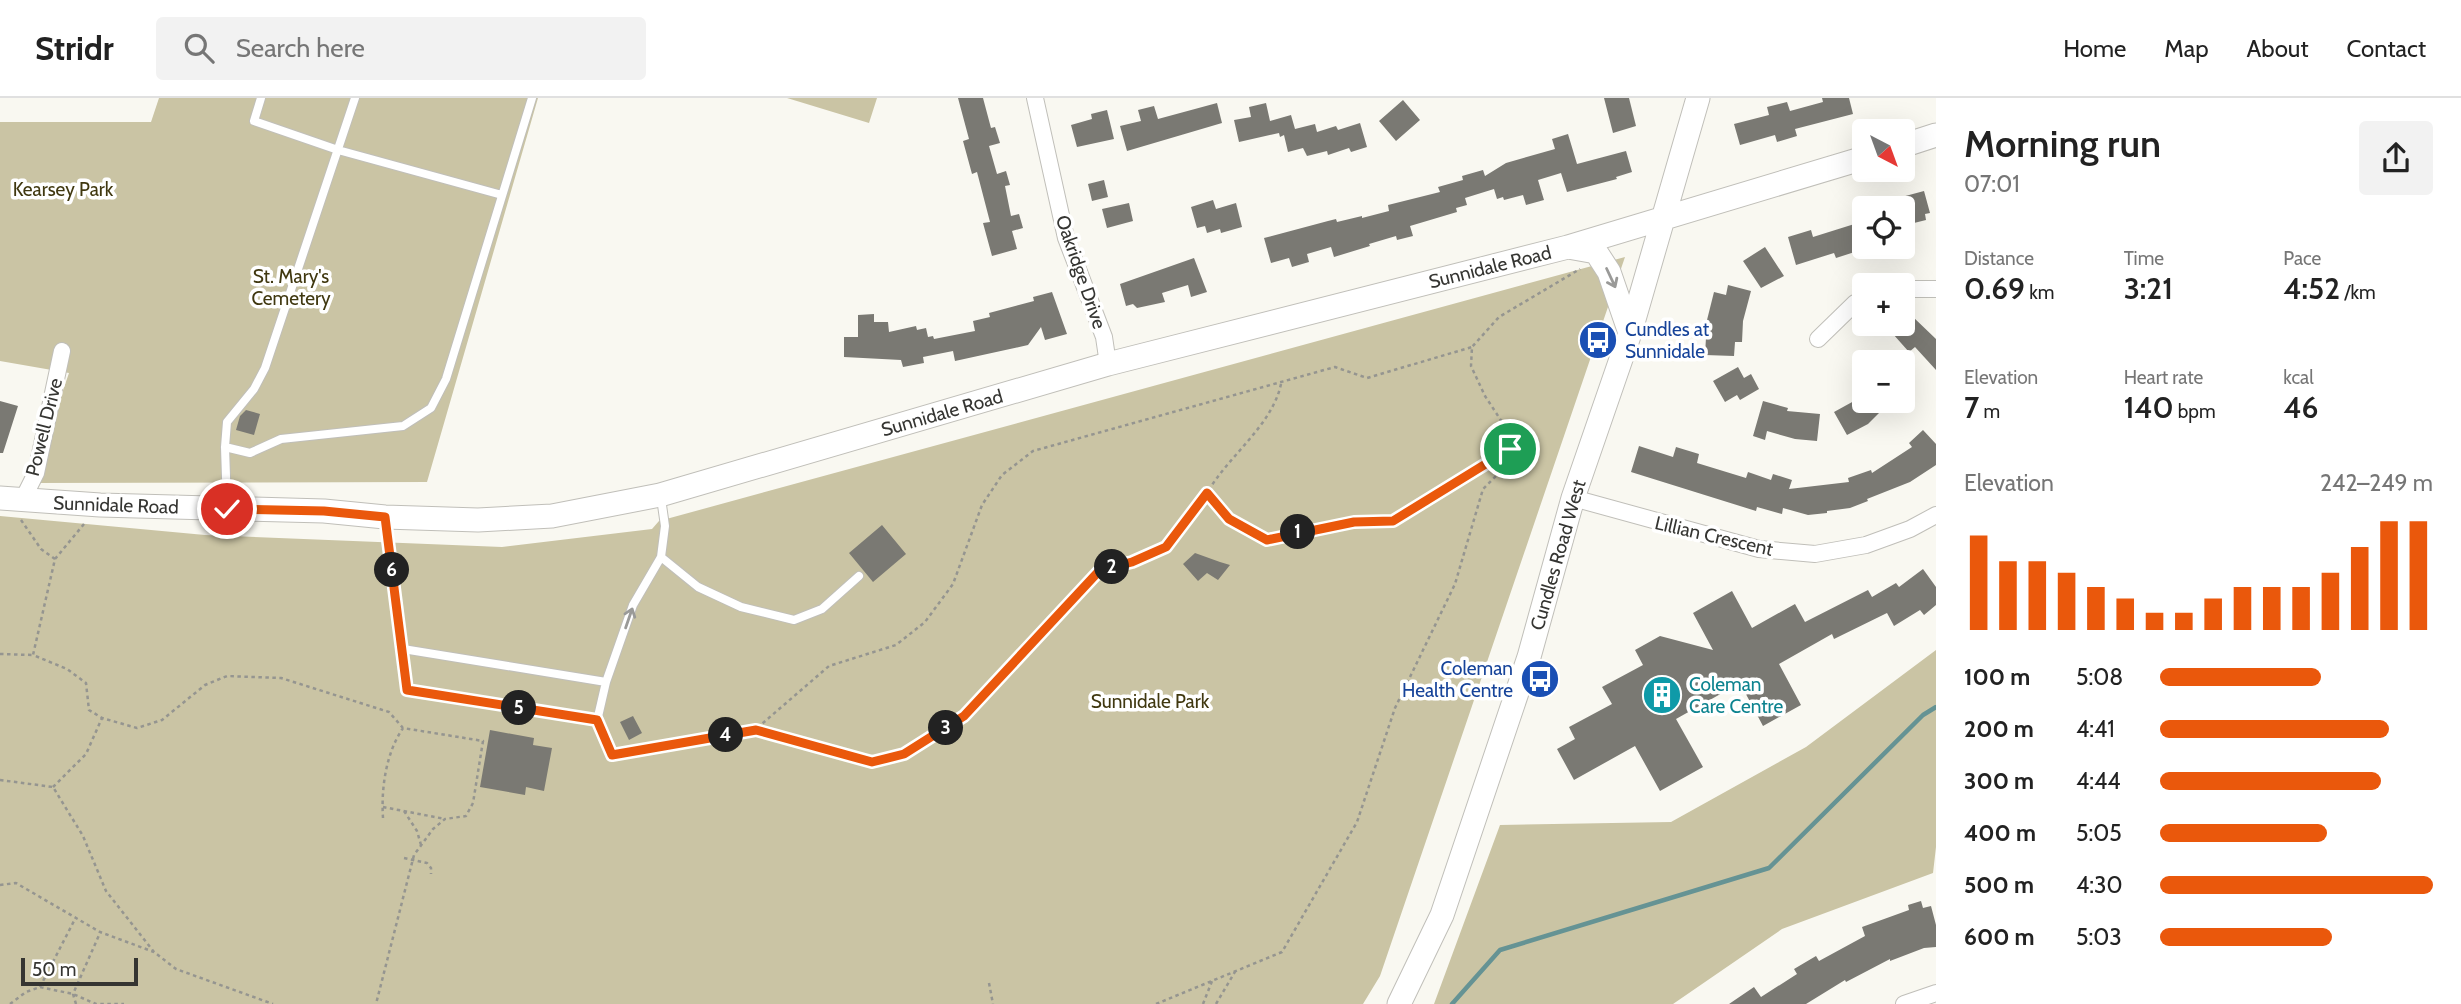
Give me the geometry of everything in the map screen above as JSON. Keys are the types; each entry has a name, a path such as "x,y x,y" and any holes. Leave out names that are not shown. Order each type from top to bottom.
{"main road":[{"name":"Cundles Road West","path":"1399,1004 1442,915 1532,649 1573,498 1630,333 1698,98"},
{"path":"1915,142 1936,135"},
{"name":"Sunnidale Road","path":"9,499 100,505 324,511 385,517 478,520 552,516 660,495 1108,364 1661,221 1852,162"},
{"path":"1568,247 1595,253 1609,272 1630,333"}],"street":[{"name":"Oakridge Drive","path":"1035,98 1066,238 1104,337 1108,364"},
{"path":"1915,289 1936,289"},
{"path":"1818,339 1852,306"},
{"name":"Powell Drive","path":"9,499 36,472 62,351"},
{"name":"Lillian Crescent","path":"1573,498 1759,549 1815,554 1866,545 1910,529 1936,515"},
{"path":"1904,1004 1936,993"}],"lane":[{"path":"261,98 254,121 338,150 502,195"},
{"path":"227,509 227,422 254,389 265,368 355,98"},
{"path":"225,447 250,453 281,439 403,426 430,408 446,379 532,98"},
{"path":"385,517 407,690 597,720 606,682 633,605 661,557 665,526 660,495"},
{"path":"661,557 698,587 741,607 794,620 822,609 859,576"},
{"path":"403,649 606,682"}],"path":[{"path":"756,730 829,666 896,645 925,622 953,584 982,505 1002,475 1033,452 1335,367 1367,378 1472,347 1499,317 1543,291"},
{"path":"1156,1004 1282,952 1357,822 1395,708 1455,584 1483,489 1499,473 1510,449 1504,425 1485,396 1471,366 1472,347"},
{"path":"597,720 612,755 756,730 872,762 904,754 964,716 1100,570 1132,562 1166,547 1216,477 1277,400 1281,382"},
{"path":"1207,493 1229,519 1267,540 1354,522 1393,521 1510,449"},
{"path":"9,499 41,549 55,559"},
{"path":"33,655 55,559 100,505"},
{"path":"0,654 33,655 67,669 86,683 89,710 102,718 137,728 162,720 205,685 227,676 281,678 389,712 402,728 483,741 472,803 466,816 445,820 382,807"},
{"path":"53,787 86,754 102,718"},
{"path":"383,818 382,807 393,743 402,728"},
{"path":"0,780 53,787"},
{"path":"53,787 83,836 106,891 153,952"},
{"path":"403,810 417,831 421,845"},
{"path":"376,1004 413,860 433,829 445,820"},
{"path":"404,858 427,863 431,874"},
{"path":"0,885 16,883 100,932 153,952 176,969 273,1004"},
{"path":"40,987 76,918"},
{"path":"76,1004 73,994 100,932"},
{"path":"1216,1004 1236,970"},
{"path":"1203,1004 1212,980"},
{"path":"989,983 993,1004"},
{"path":"10,1004 26,992 40,987 73,994 96,1004 124,1004"},
{"path":"248,1004 250,997"}],"green space":[{"name":"St. Mary's Cemetery","path":"159,98 538,98 427,482 31,483 69,373 0,361 0,122 151,122"},
{"path":"787,98 877,98 869,123"},
{"name":"Sunnidale Park","path":"1625,257 1380,976 1363,1004 0,1004 0,516 205,535 502,547 652,529 659,521"},
{"path":"1936,650 1936,847 1933,873 1782,929 1673,1004 1434,1004 1500,825 1671,822 1806,747"}],"building":[{"path":"958,98 983,98 991,128 995,127 1000,143 989,146 997,174 1006,171 1010,185 1005,186 1011,216 1019,214 1023,228 1012,231 1017,249 992,256 983,223 990,222 977,172 972,174 963,141 969,139"},
{"path":"1604,98 1629,98 1636,126 1613,133"},
{"path":"1822,98 1849,98 1853,114 1795,129 1797,136 1777,142 1775,135 1740,145 1734,124 1769,115 1767,107 1787,102 1790,111 1823,102"},
{"path":"1403,100 1420,120 1396,141 1379,121"},
{"path":"1217,103 1222,123 1127,151 1120,126 1141,121 1138,110 1154,106 1158,119"},
{"path":"1266,103 1270,121 1291,115 1295,129 1315,124 1317,132 1336,126 1338,130 1360,123 1367,147 1351,152 1349,148 1328,155 1327,151 1307,156 1303,148 1288,152 1284,135 1280,137 1279,133 1239,142 1234,120 1251,117 1249,107"},
{"path":"1107,110 1114,139 1077,147 1071,125 1092,119 1091,114"},
{"path":"1568,134 1577,164 1626,151 1632,172 1616,177 1617,179 1567,192 1561,173 1538,180 1544,200 1526,205 1523,195 1497,199 1494,189 1465,198 1467,205 1456,208 1457,212 1410,226 1413,236 1397,240 1396,236 1334,257 1331,247 1307,254 1309,262 1292,267 1289,258 1271,263 1264,238 1336,219 1337,222 1389,211 1388,205 1440,192 1438,187 1463,180 1462,176 1483,170 1485,176 1506,163 1555,149 1552,139"},
{"path":"1104,180 1108,197 1092,201 1088,184"},
{"path":"1924,191 1930,213 1925,214 1926,220 1915,223 1915,196 1905,196"},
{"path":"1213,200 1216,209 1236,203 1242,227 1221,233 1220,229 1207,233 1205,226 1197,228 1191,207"},
{"path":"1129,203 1133,221 1107,228 1102,209"},
{"path":"1852,225 1852,253 1836,258 1834,253 1796,265 1788,237 1811,230 1813,237"},
{"path":"1765,247 1784,276 1761,288 1743,261"},
{"path":"1194,258 1207,292 1191,297 1188,285 1162,293 1165,302 1137,308 1133,304 1126,306 1120,284"},
{"path":"1728,285 1751,291 1743,321 1742,342 1735,342 1734,356 1705,355 1707,320 1714,292 1726,295"},
{"path":"1052,292 1067,334 1045,340 1041,327 1028,345 955,361 953,351 923,357 924,363 903,367 901,360 844,357 844,337 858,337 858,315 874,314 874,322 888,322 889,332 916,326 917,330 926,328 928,337 933,336 934,339 975,331 973,321 990,317 989,313 1034,301 1033,297"},
{"path":"1915,319 1936,339 1936,370 1915,347 1907,350 1895,336 1915,336"},
{"path":"1738,367 1744,378 1751,374 1759,389 1740,400 1737,395 1725,402 1713,381"},
{"path":"0,401 18,406 3,453 0,453"},
{"path":"1763,401 1788,408 1787,411 1820,414 1817,441 1795,439 1767,431 1765,440 1753,436"},
{"path":"1852,402 1852,413 1879,413 1868,424 1847,435 1834,412"},
{"path":"246,410 260,414 254,435 236,430 240,416"},
{"path":"1923,430 1936,444 1936,465 1910,482 1867,499 1868,501 1827,513 1808,515 1783,508 1782,514 1757,507 1756,511 1631,472 1639,446 1673,457 1676,447 1699,454 1697,463 1746,478 1748,472 1771,480 1773,474 1792,480 1789,489 1849,482 1848,478 1871,470 1872,473 1912,447 1909,443"},
{"path":"882,525 906,554 873,582 849,553"},
{"path":"1195,553 1230,565 1218,580 1207,573 1198,581 1183,564"},
{"name":"Coleman Care Centre","path":"1923,569 1936,587 1936,605 1924,615 1920,610 1894,626 1887,613 1834,639 1832,634 1779,664 1801,705 1763,726 1740,683 1676,719 1703,767 1660,791 1635,746 1574,780 1557,749 1575,739 1569,727 1612,704 1602,687 1643,665 1635,650 1660,636 1713,650 1693,613 1732,591 1752,628 1795,604 1805,622 1868,590 1872,597 1896,583 1899,587"},
{"path":"633,716 642,733 629,740 620,722"},
{"path":"490,730 534,738 533,745 552,748 544,791 526,787 525,795 480,787"},
{"path":"1921,901 1923,908 1931,906 1936,925 1936,947 1890,959 1846,982 1845,980 1806,1004 1729,1004 1754,987 1761,997 1797,974 1794,969 1816,956 1819,961 1865,936 1862,927 1909,910 1908,905"}],"waterway":[{"path":"1452,1004 1500,950 1769,868 1923,715 1936,707"}],"place":[{"name":"Cundles at Sunnidale","path":"1598,340"},
{"name":"Coleman Health Centre","path":"1540,679"},
{"name":"Coleman Care Centre","path":"1662,695"}],"route":[{"path":"227,509 324,511 385,517 407,690 597,720 612,755 756,730 872,762 904,754 964,716 1100,570 1132,562 1166,547 1207,493 1229,519 1267,540 1354,522 1393,521 1510,449"}],"park label":[{"name":"Kearsey Park","path":"63,189"}]}
